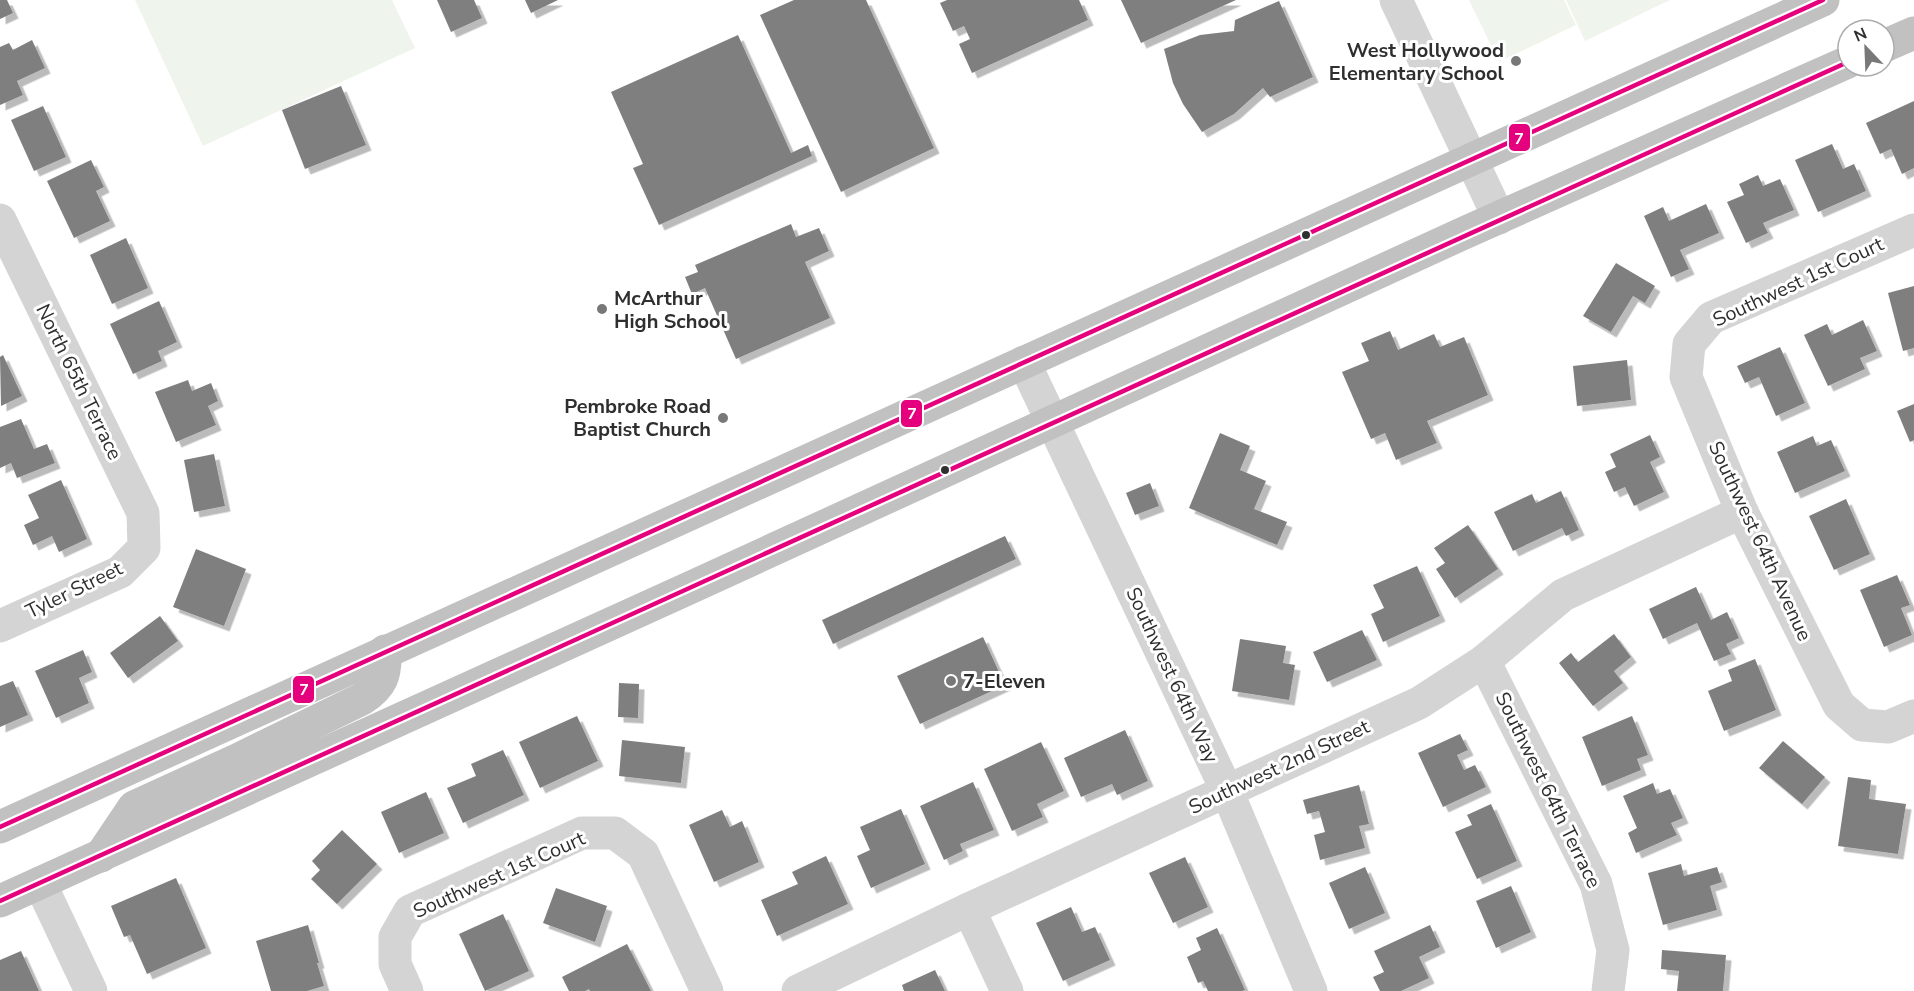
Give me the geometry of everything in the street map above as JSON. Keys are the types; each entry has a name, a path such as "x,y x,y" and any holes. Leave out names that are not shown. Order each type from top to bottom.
{"highway":[{"path":"0,826 1823,0"},
{"path":"1896,41 1914,33"},
{"path":"0,901 1499,218 1836,67"},
{"path":"101,856 134,807 237,760 376,690 386,667 385,651"}],"street":[{"path":"1396,0 1499,218"},
{"name":"North 65th Terrace","path":"0,219 143,513 144,548"},
{"name":"Southwest 1st Court","path":"1689,344 1711,318 1914,230"},
{"name":"Southwest 64th Avenue","path":"1689,344 1686,376 1742,512 1839,705 1862,725 1888,727 1914,716"},
{"name":"Southwest 64th Way","path":"1024,362 1227,791 1311,991"},
{"name":"Southwest 2nd Street","path":"798,991 969,909 1419,703 1484,661 1563,595 1742,512"},
{"name":"Tyler Street","path":"0,626 120,572 144,548"},
{"name":"Southwest 64th Terrace","path":"1484,661 1596,884 1613,950 1608,991"},
{"name":"Southwest 1st Court","path":"407,991 395,964 394,937 410,911 582,833 615,833 643,854 707,991"},
{"path":"40,883 91,991"},
{"path":"969,909 1006,991"}],"shaded area":[{"path":"135,0 392,0 415,48 203,146"},
{"path":"1469,0 1564,0 1576,25 1499,62"},
{"path":"1566,0 1670,0 1585,41"}],"building":[{"path":"0,0 7,0 13,13 0,19"},
{"path":"437,0 474,0 482,18 451,32"},
{"path":"525,0 558,0 531,13"},
{"path":"794,0 866,0 934,148 841,192 760,15"},
{"path":"947,0 1079,0 1088,20 972,73 959,44 970,39 964,26 953,31 940,3"},
{"path":"1121,0 1236,0 1141,43"},
{"path":"1279,1 1313,77 1270,97 1263,88 1234,114 1202,132 1183,104 1173,83 1164,49 1200,35 1234,31 1235,20"},
{"path":"738,35 791,153 808,145 812,156 659,225 633,168 643,164 611,92"},
{"path":"32,40 45,68 17,81 23,95 0,105 0,47 9,43 13,50"},
{"path":"341,86 366,145 305,169 282,110"},
{"path":"1914,101 1914,168 1902,174 1891,149 1880,154 1866,123"},
{"path":"43,106 66,157 34,171 11,120"},
{"path":"1832,144 1843,169 1854,164 1866,191 1818,212 1795,160"},
{"path":"91,160 104,187 96,191 110,221 74,238 47,181"},
{"path":"1758,175 1763,186 1780,179 1794,210 1763,223 1768,233 1746,243 1727,202 1744,195 1739,184"},
{"path":"1706,204 1719,233 1680,250 1689,269 1671,277 1644,216 1663,207 1669,221"},
{"path":"791,224 796,237 819,228 829,251 805,262 830,318 736,359 705,288 692,294 685,277 698,272 695,265"},
{"path":"126,238 148,288 112,304 90,255"},
{"path":"1616,263 1655,286 1645,303 1633,296 1611,332 1583,316"},
{"path":"1914,286 1914,348 1903,351 1888,293"},
{"path":"159,301 177,342 158,351 162,361 133,374 110,324"},
{"path":"1863,320 1877,351 1860,358 1865,369 1828,386 1804,335 1827,324 1832,335"},
{"path":"1390,331 1398,350 1434,334 1440,347 1464,337 1488,395 1427,421 1437,443 1396,460 1385,433 1371,439 1342,372 1369,361 1361,343"},
{"path":"1780,347 1805,403 1776,416 1759,377 1745,383 1737,366"},
{"path":"3,355 22,396 1,406 0,357"},
{"path":"1627,360 1631,400 1577,406 1573,366"},
{"path":"188,380 192,391 211,383 218,401 208,406 216,425 176,442 155,392"},
{"path":"1914,404 1914,440 1910,442 1897,411"},
{"path":"21,419 34,449 47,444 55,463 17,478 11,463 0,468 0,427"},
{"path":"1220,433 1250,446 1240,470 1266,481 1254,509 1287,522 1277,545 1189,508"},
{"path":"1650,435 1660,457 1650,462 1664,492 1634,506 1625,487 1614,492 1605,472 1616,467 1610,454"},
{"path":"1813,436 1817,446 1831,440 1845,471 1795,493 1777,452"},
{"path":"214,454 225,506 194,512 184,460"},
{"path":"61,480 87,539 59,552 52,536 33,545 24,525 39,518 28,495"},
{"path":"1150,483 1159,506 1135,515 1126,493"},
{"path":"1561,491 1579,530 1566,536 1562,528 1513,551 1494,512 1532,494 1536,503"},
{"path":"1846,499 1870,554 1834,570 1809,516"},
{"path":"1468,525 1498,569 1455,598 1436,569 1445,563 1434,548"},
{"path":"1005,536 1016,559 833,644 822,620"},
{"path":"196,549 246,569 224,626 173,607"},
{"path":"1417,566 1440,616 1383,642 1371,614 1384,608 1373,585"},
{"path":"1897,575 1910,605 1901,608 1912,635 1884,647 1860,590"},
{"path":"1696,587 1711,620 1727,612 1739,638 1726,644 1731,654 1714,661 1697,623 1663,639 1649,609"},
{"path":"160,616 178,641 128,678 110,653"},
{"path":"1362,630 1377,660 1327,682 1313,652"},
{"path":"1614,634 1631,657 1614,671 1623,683 1593,706 1559,663 1571,653 1578,662"},
{"name":"7-Eleven","path":"983,637 1005,685 920,724 897,676"},
{"path":"1240,639 1286,646 1283,663 1295,665 1289,700 1232,691"},
{"path":"83,650 92,672 79,678 89,703 56,718 35,671"},
{"path":"1755,659 1776,710 1724,731 1708,691 1732,681 1728,670"},
{"path":"13,681 28,715 0,727 0,686"},
{"path":"619,683 639,684 638,718 618,717"},
{"path":"577,716 598,761 540,788 519,742"},
{"path":"1632,716 1648,755 1637,759 1641,770 1602,786 1582,737"},
{"path":"1125,730 1148,781 1117,795 1112,784 1081,797 1064,758"},
{"path":"1460,734 1468,750 1457,755 1464,770 1475,765 1486,787 1443,807 1418,753"},
{"path":"622,740 685,747 681,783 619,776"},
{"path":"1783,741 1825,777 1802,804 1759,768"},
{"path":"1041,742 1064,791 1037,804 1043,817 1012,831 984,769"},
{"path":"503,750 524,795 463,823 447,788 476,776 471,764"},
{"path":"1848,777 1871,780 1869,799 1906,804 1898,854 1838,846"},
{"path":"973,782 994,830 960,844 963,851 944,860 920,806"},
{"path":"1653,783 1657,794 1670,789 1683,818 1671,823 1677,835 1636,853 1628,833 1637,828 1623,796"},
{"path":"1359,785 1369,824 1359,826 1365,848 1320,860 1314,835 1325,832 1319,811 1307,814 1303,800"},
{"path":"426,792 444,833 399,853 381,812"},
{"path":"1491,804 1517,861 1477,879 1455,832 1472,825 1467,815"},
{"path":"901,809 925,864 871,888 857,856 870,850 860,827"},
{"path":"722,810 730,827 742,821 759,862 714,882 689,825"},
{"path":"342,830 377,864 337,904 311,879 320,870 312,861"},
{"path":"826,856 848,904 777,936 761,900 798,884 792,872"},
{"path":"1185,857 1208,907 1173,923 1149,873"},
{"path":"1681,864 1684,876 1717,867 1722,882 1710,886 1717,910 1663,925 1648,873"},
{"path":"1365,867 1385,913 1349,929 1329,883"},
{"path":"176,878 206,948 147,974 130,935 124,937 111,906"},
{"path":"1511,886 1531,932 1496,948 1476,901"},
{"path":"556,888 607,906 595,942 543,923"},
{"path":"1071,907 1082,932 1095,927 1110,960 1063,981 1036,923"},
{"path":"503,914 529,971 485,991 459,934"},
{"path":"308,925 324,986 307,991 271,991 256,941"},
{"path":"1430,925 1440,947 1419,957 1429,978 1401,991 1380,991 1373,977 1384,972 1374,951"},
{"path":"1217,928 1245,990 1208,991 1203,981 1198,983 1187,957 1201,950 1196,938"},
{"path":"627,944 651,991 590,991 589,989 569,991 562,977"},
{"path":"1662,950 1726,955 1723,991 1677,991 1679,971 1661,969"},
{"path":"21,951 39,991 0,991 0,960"},
{"path":"935,970 945,991 904,991 902,985"}],"transit line":[{"name":"7","path":"0,827 1823,0"},
{"name":"7","path":"0,901 1154,374 1836,67"}],"place":[{"name":"West Hollywood Elementary School","path":"1516,61"},
{"name":"McArthur High School","path":"602,309"},
{"name":"Pembroke Road Baptist Church","path":"723,418"},
{"name":"7-Eleven","path":"951,681"}]}
